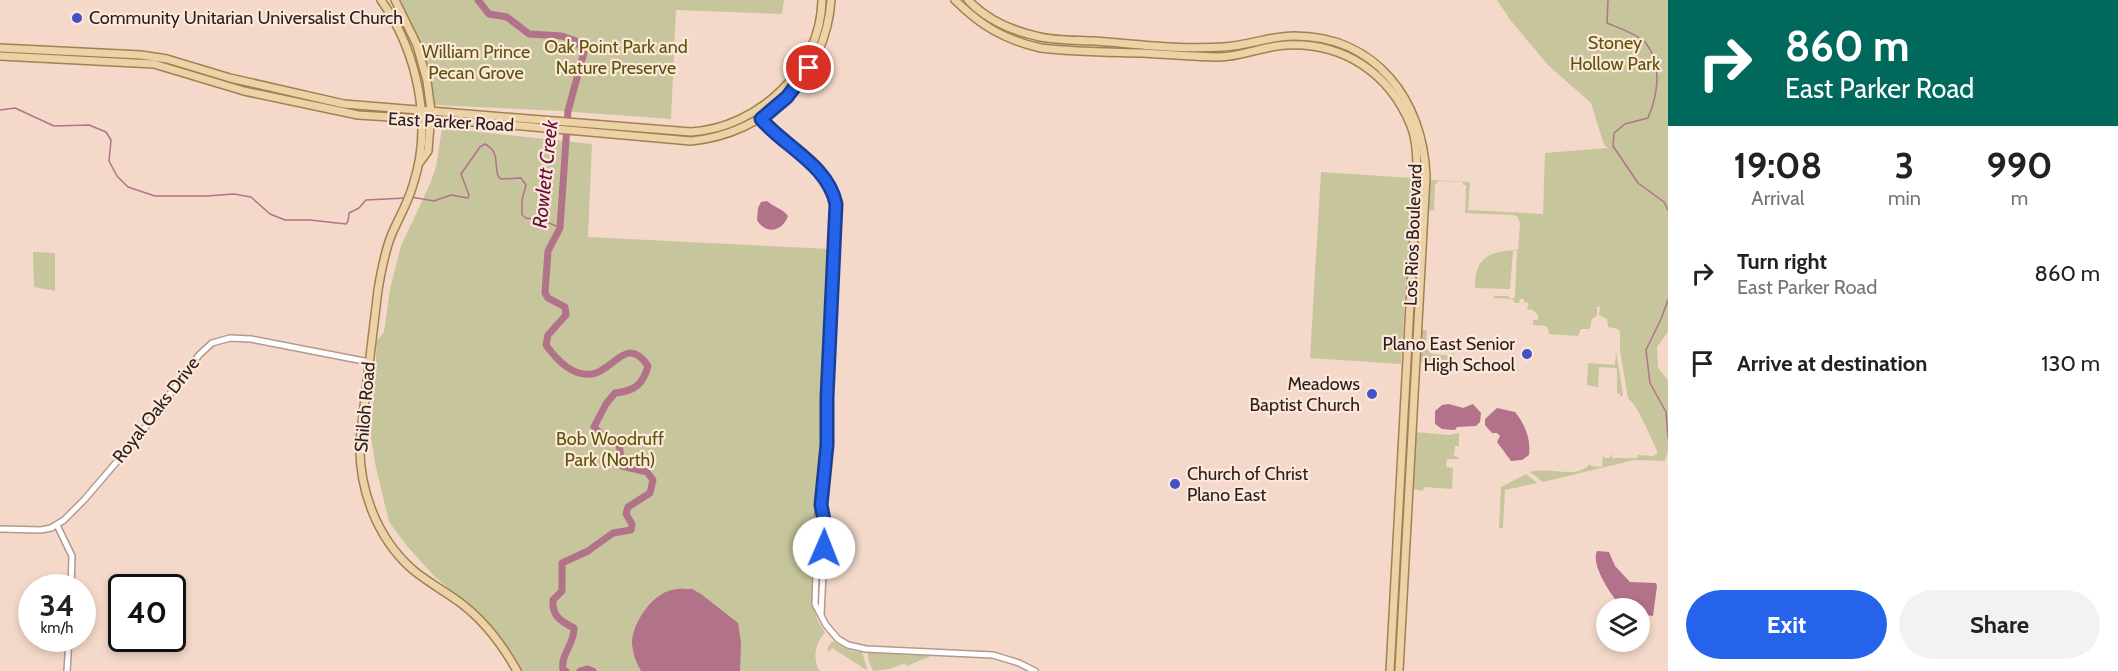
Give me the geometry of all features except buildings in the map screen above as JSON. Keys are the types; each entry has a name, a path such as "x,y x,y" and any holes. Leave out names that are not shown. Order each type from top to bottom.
{"main road":[{"name":"Shiloh Road","path":"381,0 398,27 412,62 421,110 420,162 412,190 391,237 381,268 363,404 360,457 366,492 378,524 395,551 413,570 460,603 484,625 517,671"},
{"name":"Shiloh Road","path":"394,0 417,45 427,81 430,115 428,151 420,162"},
{"name":"East Parker Road","path":"213,78 361,106 421,110 430,115 676,132 705,131 716,129 756,111 783,88 802,63 815,36 822,0"},
{"name":"East Parker Road","path":"511,121 610,135 697,141 742,129 761,119 787,97 809,68 824,38 831,0"},
{"name":"Los Rios Boulevard","path":"955,0 985,26 1026,45 1041,48 1219,57 1262,48 1304,45 1333,50 1348,56 1379,78 1395,94 1410,126 1416,152 1415,230 1390,671"},
{"name":"Los Rios Boulevard","path":"968,0 976,8 1003,25 1038,37 1222,47 1272,37 1311,37 1354,50 1384,71 1400,89 1410,106 1423,144 1425,162 1399,671"},
{"name":"East Parker Road","path":"0,48 68,51 144,59 166,63 306,105 358,115 421,119 430,115"},
{"path":"28,58 29,49"},
{"path":"49,51 49,59"},
{"path":"67,60 68,51"},
{"name":"East Parker Road","path":"0,56 67,60 108,57"},
{"path":"306,105 309,96"},
{"path":"716,129 718,137"},
{"path":"676,132 676,140"},
{"path":"1403,434 1412,434"},
{"path":"1402,470 1403,488 1409,492"}],"street":[{"path":"756,111 761,119 823,176 832,191 836,204 827,397 828,432 821,505 825,531 821,614 834,635 854,647 993,655 1007,658 1035,671"},
{"name":"Royal Oaks Drive","path":"57,525 84,501 143,430 199,355 212,343 230,338 251,339 369,362"},
{"path":"0,529 32,531 57,525 72,556 71,574"},
{"path":"67,671 68,652"}],"green space":[{"name":"Oak Point Park and Nature Preserve","path":"401,0 784,0 782,14 676,10 671,119 435,105 424,51"},
{"name":"Stoney Hollow Park","path":"1497,0 1668,0 1668,332 1657,347 1658,368 1668,380 1668,451 1665,461 1634,460 1543,482 1530,472 1545,470 1570,472 1584,469 1590,464 1602,467 1603,453 1604,458 1610,458 1611,453 1612,458 1637,458 1638,455 1657,454 1640,414 1628,398 1620,351 1620,332 1618,329 1608,327 1607,319 1599,315 1600,307 1597,307 1597,315 1592,319 1589,332 1589,329 1581,329 1578,336 1549,334 1547,326 1533,325 1533,320 1538,320 1538,315 1533,310 1527,309 1529,303 1520,299 1519,303 1515,303 1512,299 1515,297 1517,251 1513,251 1510,289 1475,288 1478,269 1486,258 1499,252 1518,250 1520,223 1518,217 1513,215 1465,213 1466,185 1463,185 1463,182 1438,181 1435,184 1434,210 1436,211 1427,210 1429,182 1432,180 1470,182 1468,210 1543,214 1545,153 1608,148 1604,145 1591,103 1548,65 1511,21"},
{"name":"Bob Woodruff Park (North)","path":"442,128 592,144 588,237 830,249 822,453 816,509 812,598 817,619 825,633 816,651 816,661 820,671 521,671 499,637 465,602 435,577 389,522 371,436 377,341 384,332 390,289 401,246 436,167"},
{"path":"1321,172 1412,178 1401,364 1310,358"},
{"path":"33,252 55,253 55,291 34,287"},
{"path":"1494,296 1507,296 1512,299 1494,298"},
{"path":"1422,329 1427,331 1426,348 1432,354 1452,356 1454,352 1453,363 1420,362"},
{"path":"1616,351 1623,394 1621,397 1617,393 1617,368 1599,367 1598,387 1587,385 1588,363 1615,365"},
{"path":"1415,432 1449,435 1459,433 1459,446 1455,446 1454,456 1458,459 1447,459 1446,467 1453,468 1452,489 1424,487 1423,491 1412,489"},
{"path":"1526,474 1537,483 1505,490 1503,528 1499,528 1501,487"},
{"path":"833,641 854,652 862,652 868,671 832,648 829,652 827,648"},
{"path":"868,652 931,656 907,666 905,663 890,669 873,671"}],"shaded area":[{"path":"767,201 788,216 782,225 774,230 765,228 757,220 761,202"},
{"path":"1449,404 1463,408 1473,404 1481,413 1480,422 1476,426 1457,427 1455,430 1442,429 1435,424 1435,411 1442,405"},
{"path":"1497,408 1515,412 1522,422 1528,438 1529,455 1522,460 1511,461 1497,442 1500,436 1492,433 1485,425 1485,419"},
{"path":"1597,551 1609,552 1615,566 1630,582 1656,583 1653,616 1650,616 1650,598 1615,598 1600,573 1596,557"},
{"path":"677,589 692,589 738,623 741,642 740,671 641,671 632,644 639,619 657,597"}],"waterway":[{"name":"Rowlett Creek","path":"478,0 489,14 507,17 529,34 562,36 576,41 584,52 568,111 560,228 548,251 545,293 548,298 565,307 566,315 548,335 546,345 565,366 578,373 592,374 607,367 620,357 633,353 648,366 637,386 615,393 606,404 594,427 601,434 619,443 622,466 647,472 653,480 650,493 628,507 626,514 632,524 631,530 613,533 588,551 562,563 562,591 553,600 553,606 558,617 574,628 564,659 563,670 566,671"},
{"path":"1608,0 1607,23 1645,42 1654,60 1657,79 1648,118 1625,124 1614,133 1613,146 1638,183 1664,202 1668,210"},
{"path":"0,110 15,108 54,126 89,125 106,132 111,140 109,161 117,176 128,187 155,196 234,194 251,197 270,214 285,220 346,224 349,213 359,208 366,200 406,198"},
{"path":"411,197 434,201 451,195 468,198 461,174 480,147 485,144 495,154 498,176 501,179 521,178 526,185 522,200 522,215 560,228"},
{"path":"1668,300 1646,350 1650,383 1666,412 1668,438"},
{"name":"Rowlett Creek","path":"580,671 587,669 593,671"}],"place":[{"name":"Community Unitarian Universalist Church","path":"77,18"},
{"name":"Plano East Senior High School","path":"1527,354"},
{"name":"Meadows Baptist Church","path":"1372,394"},
{"name":"Church of Christ Plano East","path":"1175,484"}],"route":[{"path":"809,68 787,97 761,119 823,176 832,191 836,204 826,467 821,505 825,525 824,548"}],"park label":[{"name":"William Prince Pecan Grove","path":"476,62"}]}
